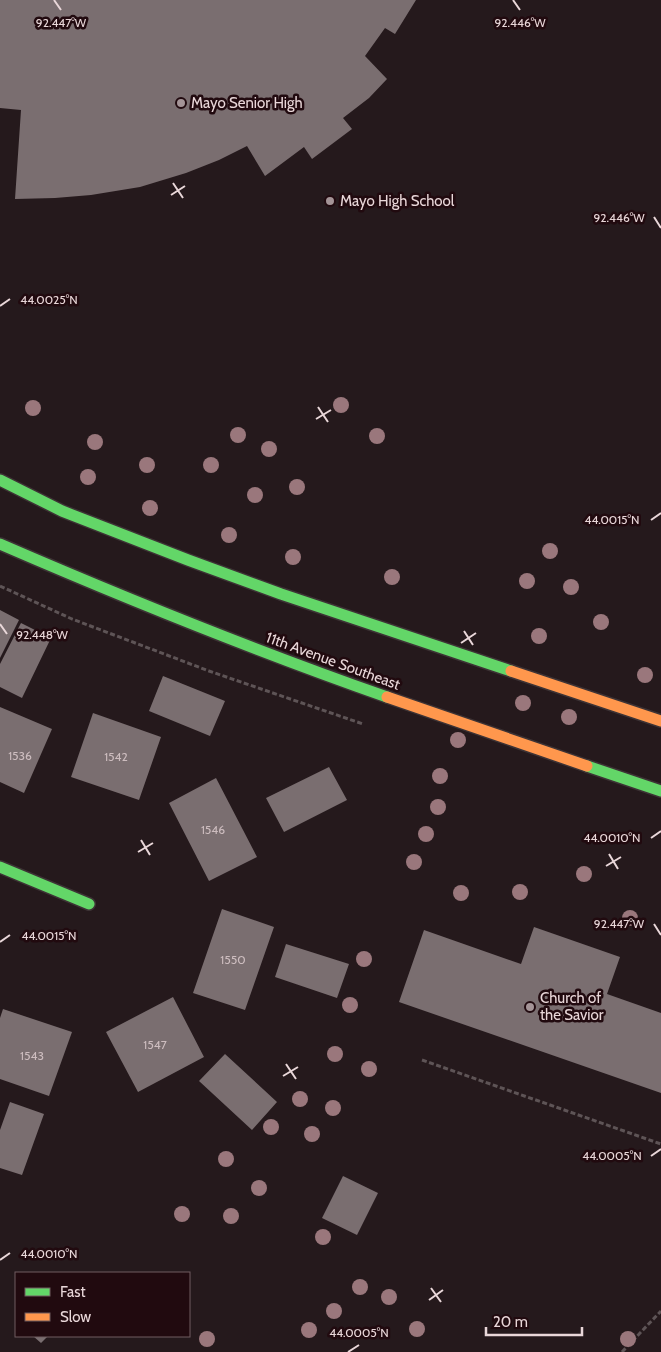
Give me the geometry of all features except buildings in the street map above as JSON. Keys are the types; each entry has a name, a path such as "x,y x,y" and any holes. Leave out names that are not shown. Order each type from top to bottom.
{"main road":[{"path":"0,480 62,510 253,584 661,721"},
{"name":"11th Avenue Southeast","path":"0,544 152,609 234,640 447,719 661,792"},
{"path":"0,867 89,904"}],"path":[{"path":"422,1060 661,1144"},
{"path":"622,1352 661,1311"}],"traffic: fast":[{"path":"0,480 62,511 188,560 281,594 511,671"},
{"path":"0,544 192,624 387,697"},
{"path":"587,766 661,791"},
{"path":"0,867 89,904"}],"traffic: slow":[{"path":"511,671 661,721"},
{"path":"387,697 587,766"}],"place":[{"name":"Mayo Senior High","path":"181,103"},
{"name":"Mayo High School","path":"330,201"},
{"name":"Church of the Savior","path":"530,1007"}]}
